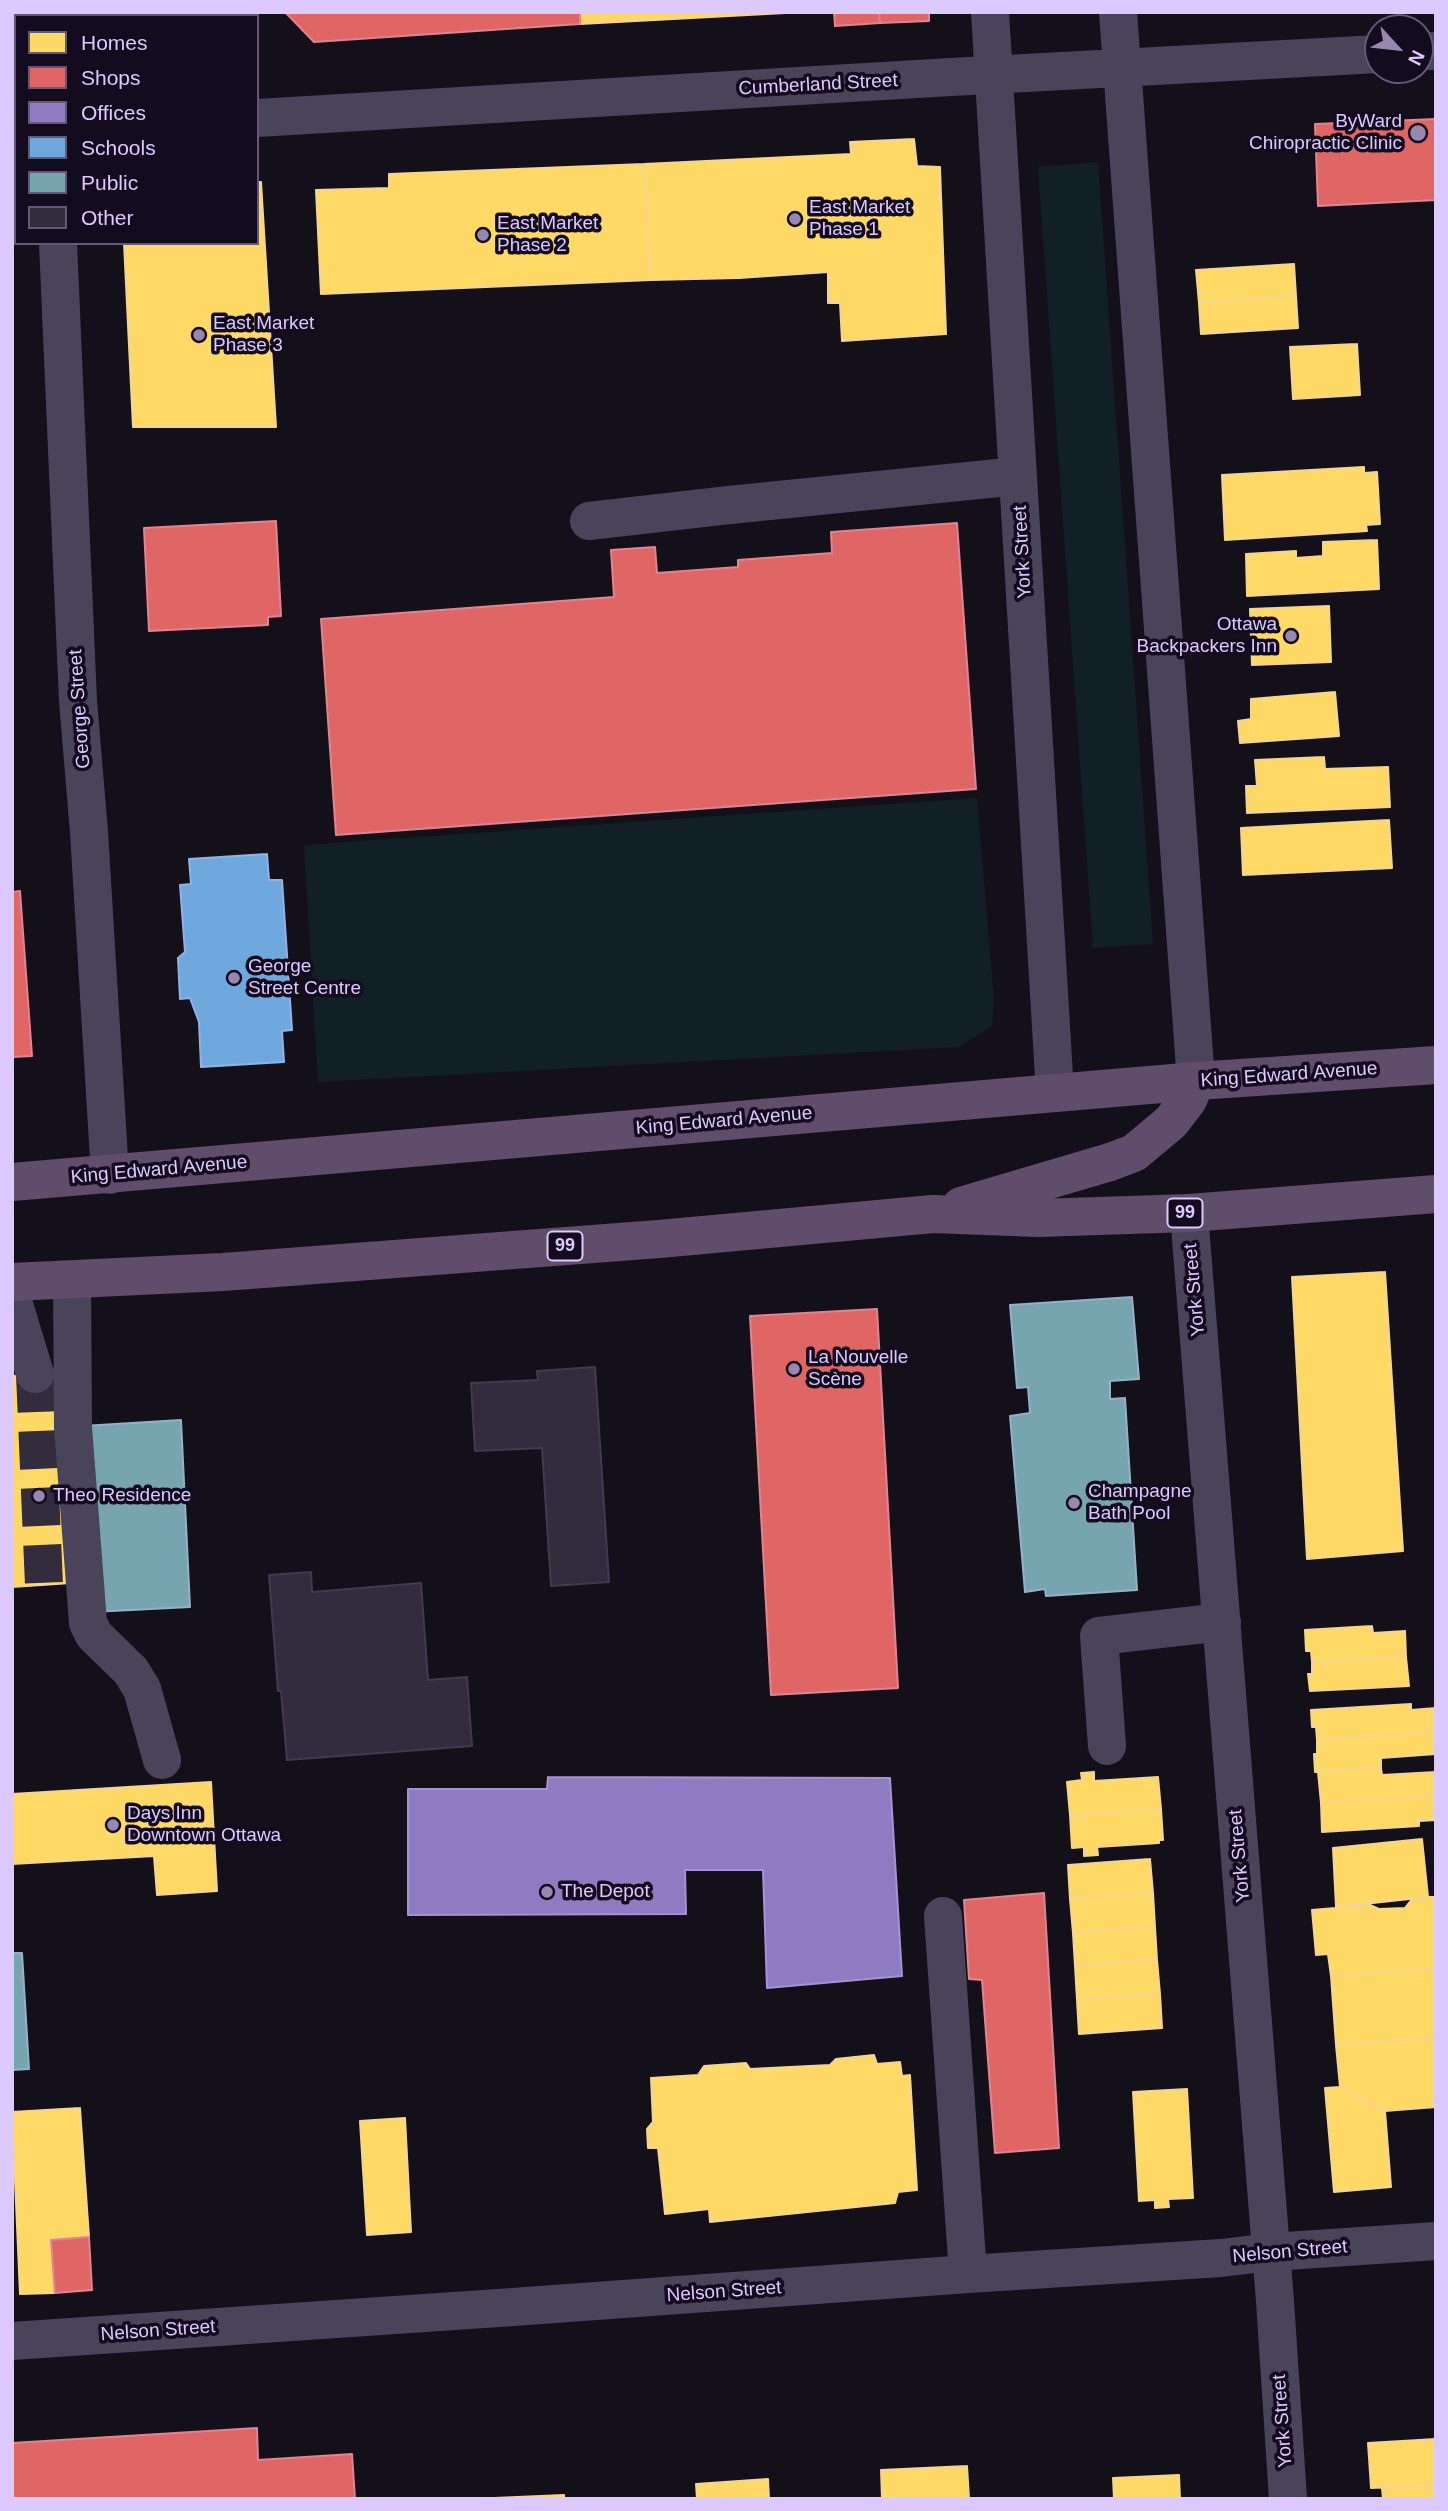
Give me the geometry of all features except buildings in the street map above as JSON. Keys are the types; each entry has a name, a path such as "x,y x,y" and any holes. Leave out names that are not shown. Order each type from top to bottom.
{"main road":[{"name":"King Edward Avenue","path":"12,1182 1196,1081 1436,1065"},
{"path":"933,1214 1134,1153 1171,1122 1188,1100 1196,1081"},
{"name":"99","path":"72,1280 197,1274 659,1239 933,1214 1038,1218 1189,1213 1436,1194"},
{"path":"12,1282 72,1280"}],"street":[{"name":"York Street","path":"990,12 1055,1093"},
{"path":"1118,12 1196,1081"},
{"name":"Cumberland Street","path":"259,118 1364,55"},
{"name":"George Street","path":"58,245 78,701 89,832 110,1175"},
{"path":"589,522 755,502 1018,477"},
{"name":"York Street","path":"1189,1213 1288,2499"},
{"path":"72,1280 73,1427 88,1623 94,1635 131,1671 142,1689 162,1760"},
{"path":"12,1298 35,1374"},
{"path":"1107,1746 1099,1636 1222,1622"},
{"path":"943,1916 968,2274"},
{"name":"Nelson Street","path":"12,2341 1436,2241"}],"shaded area":[{"path":"1098,162 1153,944 1093,948 1038,167"},
{"path":"977,798 994,1000 992,1026 959,1047 318,1082 304,845"}],"tunnel":[{"path":"35,1374 44,1585"}],"place":[{"name":"ByWard Chiropractic Clinic","path":"1418,133"},
{"name":"East Market Phase 1","path":"795,219"},
{"name":"East Market Phase 2","path":"483,235"},
{"name":"East Market Phase 3","path":"199,335"},
{"name":"Ottawa Backpackers Inn","path":"1291,636"},
{"name":"George Street Centre","path":"234,978"},
{"name":"La Nouvelle Scène","path":"794,1369"},
{"name":"Theo Residence","path":"39,1496"},
{"name":"Champagne Bath Pool","path":"1074,1503"},
{"name":"Days Inn Downtown Ottawa","path":"113,1825"},
{"name":"The Depot","path":"547,1892"}]}
